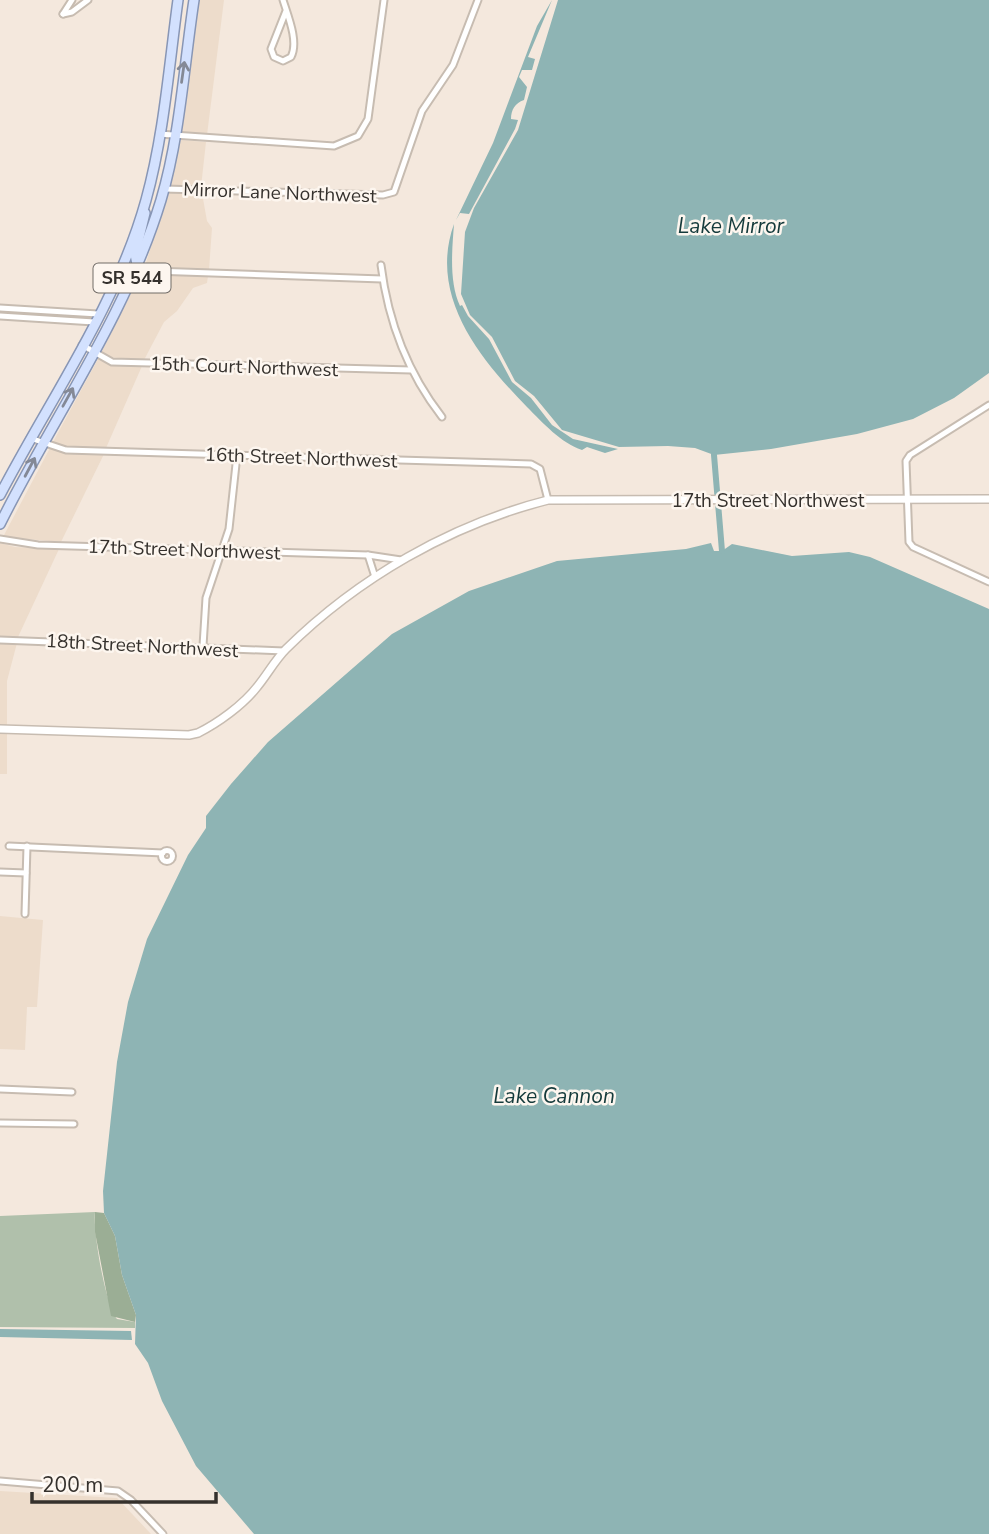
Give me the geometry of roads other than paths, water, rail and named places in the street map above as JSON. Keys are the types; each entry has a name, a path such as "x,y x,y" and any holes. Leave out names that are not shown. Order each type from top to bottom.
{"main road":[{"name":"SR 544","path":"0,495 82,345 131,244 146,201 159,134 178,0"},
{"name":"SR 544","path":"0,524 137,267 164,188 194,0"},
{"path":"137,267 135,254 145,223 146,201"}],"street":[{"path":"72,0 63,14 72,12 88,0"},
{"path":"283,0 286,11 294,55 288,60 278,60 271,49 286,11"},
{"path":"159,134 334,146 356,137 368,119 384,0"},
{"name":"Mirror Lane Northwest","path":"164,188 383,195 394,192 422,111 453,65 478,0"},
{"path":"381,265 396,334 411,370 442,417"},
{"path":"137,267 153,271 383,279"},
{"path":"0,308 96,318"},
{"path":"0,316 96,318"},
{"name":"15th Court Northwest","path":"82,345 112,362 411,370"},
{"path":"989,405 910,455 906,461 909,542 913,547 989,582"},
{"name":"16th Street Northwest","path":"30,438 66,450 531,464 540,469 548,500"},
{"path":"203,646 206,598 224,550 235,489 237,455"},
{"name":"17th Street Northwest","path":"0,729 188,735 208,728 252,693 284,651 375,577 401,560 480,522 548,500 989,499"},
{"name":"17th Street Northwest","path":"0,539 40,545 368,555 401,560"},
{"path":"368,555 375,577"},
{"name":"18th Street Northwest","path":"0,640 284,651"},
{"path":"9,846 163,853"},
{"path":"25,914 27,846"},
{"path":"0,872 26,873"},
{"path":"0,1089 72,1092"},
{"path":"0,1123 74,1124"},
{"path":"0,1481 118,1491 131,1500 163,1534"}],"water":[{"path":"552,0 528,57 535,59 532,70 522,70 519,77 527,87 524,100 516,105 512,113 511,119 518,120 515,129 469,214 460,213 456,220 493,143 537,26"},
{"name":"Lake Mirror","path":"558,0 989,0 989,373 954,398 913,419 857,434 771,449 714,455 695,448 619,447 562,430 534,396 515,381 492,337 470,315 461,294 465,232 474,208 518,130"},
{"path":"454,224 452,266 454,287 460,306 462,305 468,316 489,339 512,382 531,398 552,425 573,439 618,449 605,453 587,447 582,450 560,438 509,388 476,347 453,301 448,276 448,251"},
{"name":"Lake Cannon","path":"711,543 714,551 722,551 732,544 792,556 849,552 870,557 989,609 989,1534 254,1534 196,1466 162,1401 148,1363 135,1344 136,1315 122,1275 115,1236 104,1213 103,1191 117,1062 128,1002 147,939 188,855 206,828 206,816 231,784 268,742 392,634 469,591 557,561 686,549"},
{"path":"0,1329 131,1331 132,1340 0,1337"}],"waterway":[{"path":"714,455 722,551"}]}
